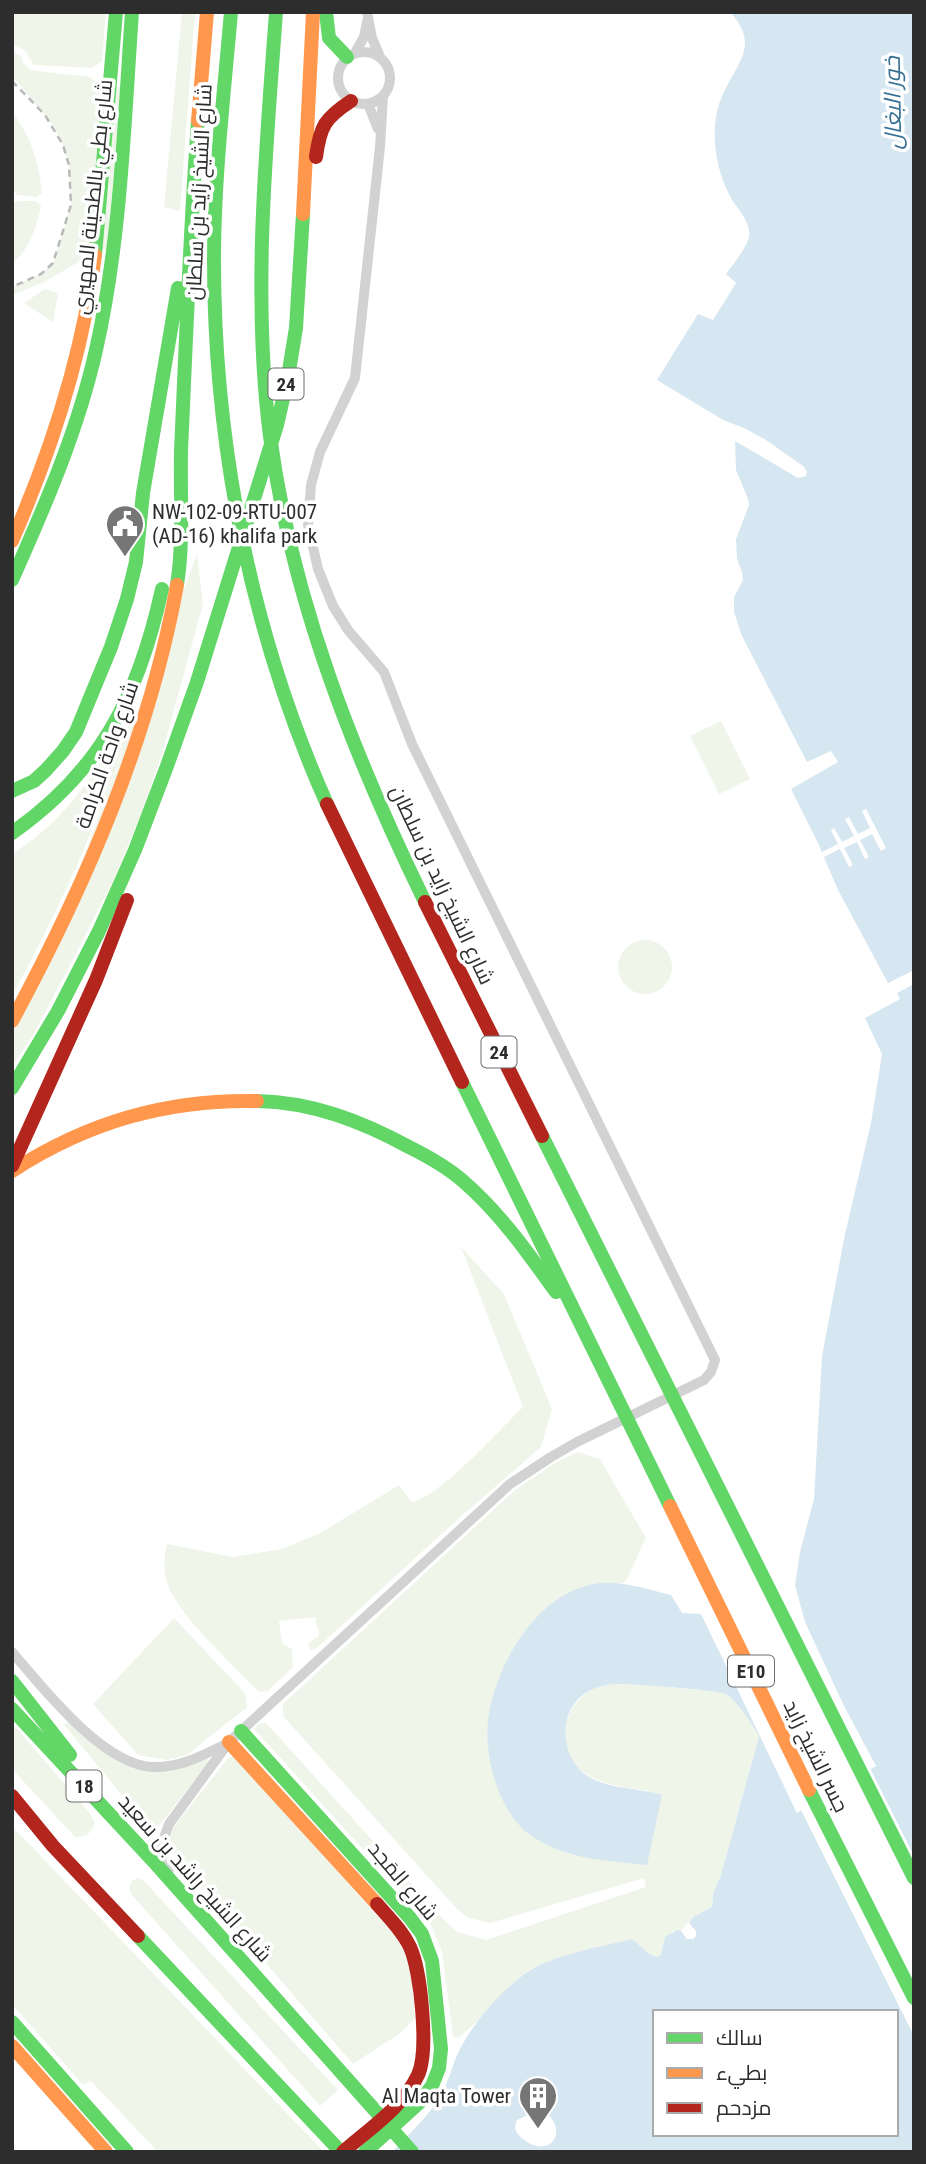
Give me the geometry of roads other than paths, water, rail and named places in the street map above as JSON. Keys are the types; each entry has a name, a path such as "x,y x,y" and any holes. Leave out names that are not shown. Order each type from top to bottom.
{"main road":[{"name":"شارع بطي بالطحينة المهيري","path":"12,541 32,495 69,389 88,305 102,197 116,12"},
{"name":"شارع بطي بالطحينة المهيري","path":"12,580 48,500 73,434 105,307 113,251 132,12"},
{"name":"شارع الشيخ زايد بن سلطان","path":"180,485 193,187 206,12"},
{"name":"شارع الشيخ زايد بن سلطان","path":"231,12 215,203 215,322 223,431 231,486 247,567 268,647 295,726 332,814 591,1342"},
{"name":"شارع الشيخ زايد بن سلطان","path":"276,12 264,190 260,290 262,344 271,444 300,591 331,687 369,780 429,909 633,1322"},
{"name":"24","path":"12,1088 36,1052 102,926 125,875 177,740 277,425 296,328 313,12"},
{"path":"326,12 326,31 331,43 351,55"},
{"path":"110,77 127,79"},
{"path":"301,229 313,185 320,130 331,114 351,101"},
{"path":"12,791 34,781 46,770 76,732 111,647 127,599 136,562 143,493 172,325 185,221 193,187"},
{"path":"12,848 56,810 107,737 146,652 158,608 180,485"},
{"name":"شارع واحة الكرامة","path":"12,1021 39,973 93,859 142,725 162,654 176,581 182,527 180,485"},
{"path":"12,1168 96,980 145,854 173,775 177,740"},
{"path":"12,833 43,811 83,771"},
{"path":"12,1142 33,1103 48,1085"},
{"path":"12,1168 65,1139 128,1116 157,1109 200,1102 263,1101 314,1108 386,1134 446,1167 485,1202 528,1252 591,1342"},
{"name":"جسر الشيخ زايد","path":"633,1322 914,1878"},
{"name":"جسر الشيخ زايد","path":"591,1342 848,1869 914,1998"},
{"path":"12,1681 155,1863"},
{"name":"شارع الشيخ راشد بن سعيد","path":"12,1709 155,1863 412,2152"},
{"name":"شارع المَجد","path":"241,1731 410,1918 422,1934 430,1952 441,2049 436,2077 421,2101 365,2152"},
{"name":"شارع المَجد","path":"229,1742 401,1931 418,1967 424,2052 420,2073 410,2090 342,2152"},
{"path":"12,1796 53,1846"},
{"path":"12,1807 53,1846 342,2152"},
{"path":"12,2022 127,2152"},
{"path":"12,2046 106,2152"}],"street":[{"path":"368,15 372,38 389,72 390,80 383,96 368,104 351,101 344,96 337,80 338,71 364,37 368,15"},
{"path":"351,55 372,53 380,57"},
{"path":"185,1898 162,1853 163,1836 229,1742 510,1485 577,1442 704,1380 711,1373 715,1360 418,757 384,672 348,630 333,606 318,569 308,525 311,485 320,452 355,378 383,96"},
{"path":"368,104 377,125 380,147"},
{"path":"12,1652 70,1718 107,1748 136,1765 167,1766 190,1762 229,1742"}],"water":[{"name":"خور البغال","path":"730,12 914,12 914,970 888,983 838,890 791,789 838,762 831,751 807,762 742,636 734,612 734,597 743,580 737,559 736,539 749,505 736,470 735,441 798,478 806,476 807,471 766,440 723,420 657,380 698,314 713,320 736,283 726,274 749,237 746,220 724,183 715,144 719,106 740,63 745,44 744,34"},
{"path":"914,984 914,2152 392,2152 436,2103 459,2051 480,2018 519,1978 553,1960 631,1939 657,1957 661,1955 665,1937 677,1930 687,1939 693,1939 696,1931 689,1923 693,1917 712,1907 713,1894 721,1875 759,1736 740,1708 726,1694 613,1684 593,1689 572,1707 567,1719 567,1745 579,1768 589,1777 606,1784 662,1795 647,1865 586,1858 543,1843 521,1827 501,1797 493,1775 489,1751 491,1704 504,1666 514,1647 526,1629 556,1600 593,1584 613,1583 671,1595 682,1613 701,1614 797,1813 876,1766 843,1704 805,1622 795,1585 800,1552 814,1499 822,1356 845,1234 871,1123 882,1054 865,1018 900,999 897,993","holes":["545,2112 552,2120 556,2135 548,2145 532,2145 523,2139 515,2128 517,2120 532,2113"]}],"railway":[{"path":"12,81 45,115 63,145 69,165 71,205 53,263 41,274 12,287"}],"place":[{"name":"NW-102-09-RTU-007 (AD-16) khalifa park","path":"125,558"},
{"name":"Al Maqta Tower","path":"538,2130"}]}
